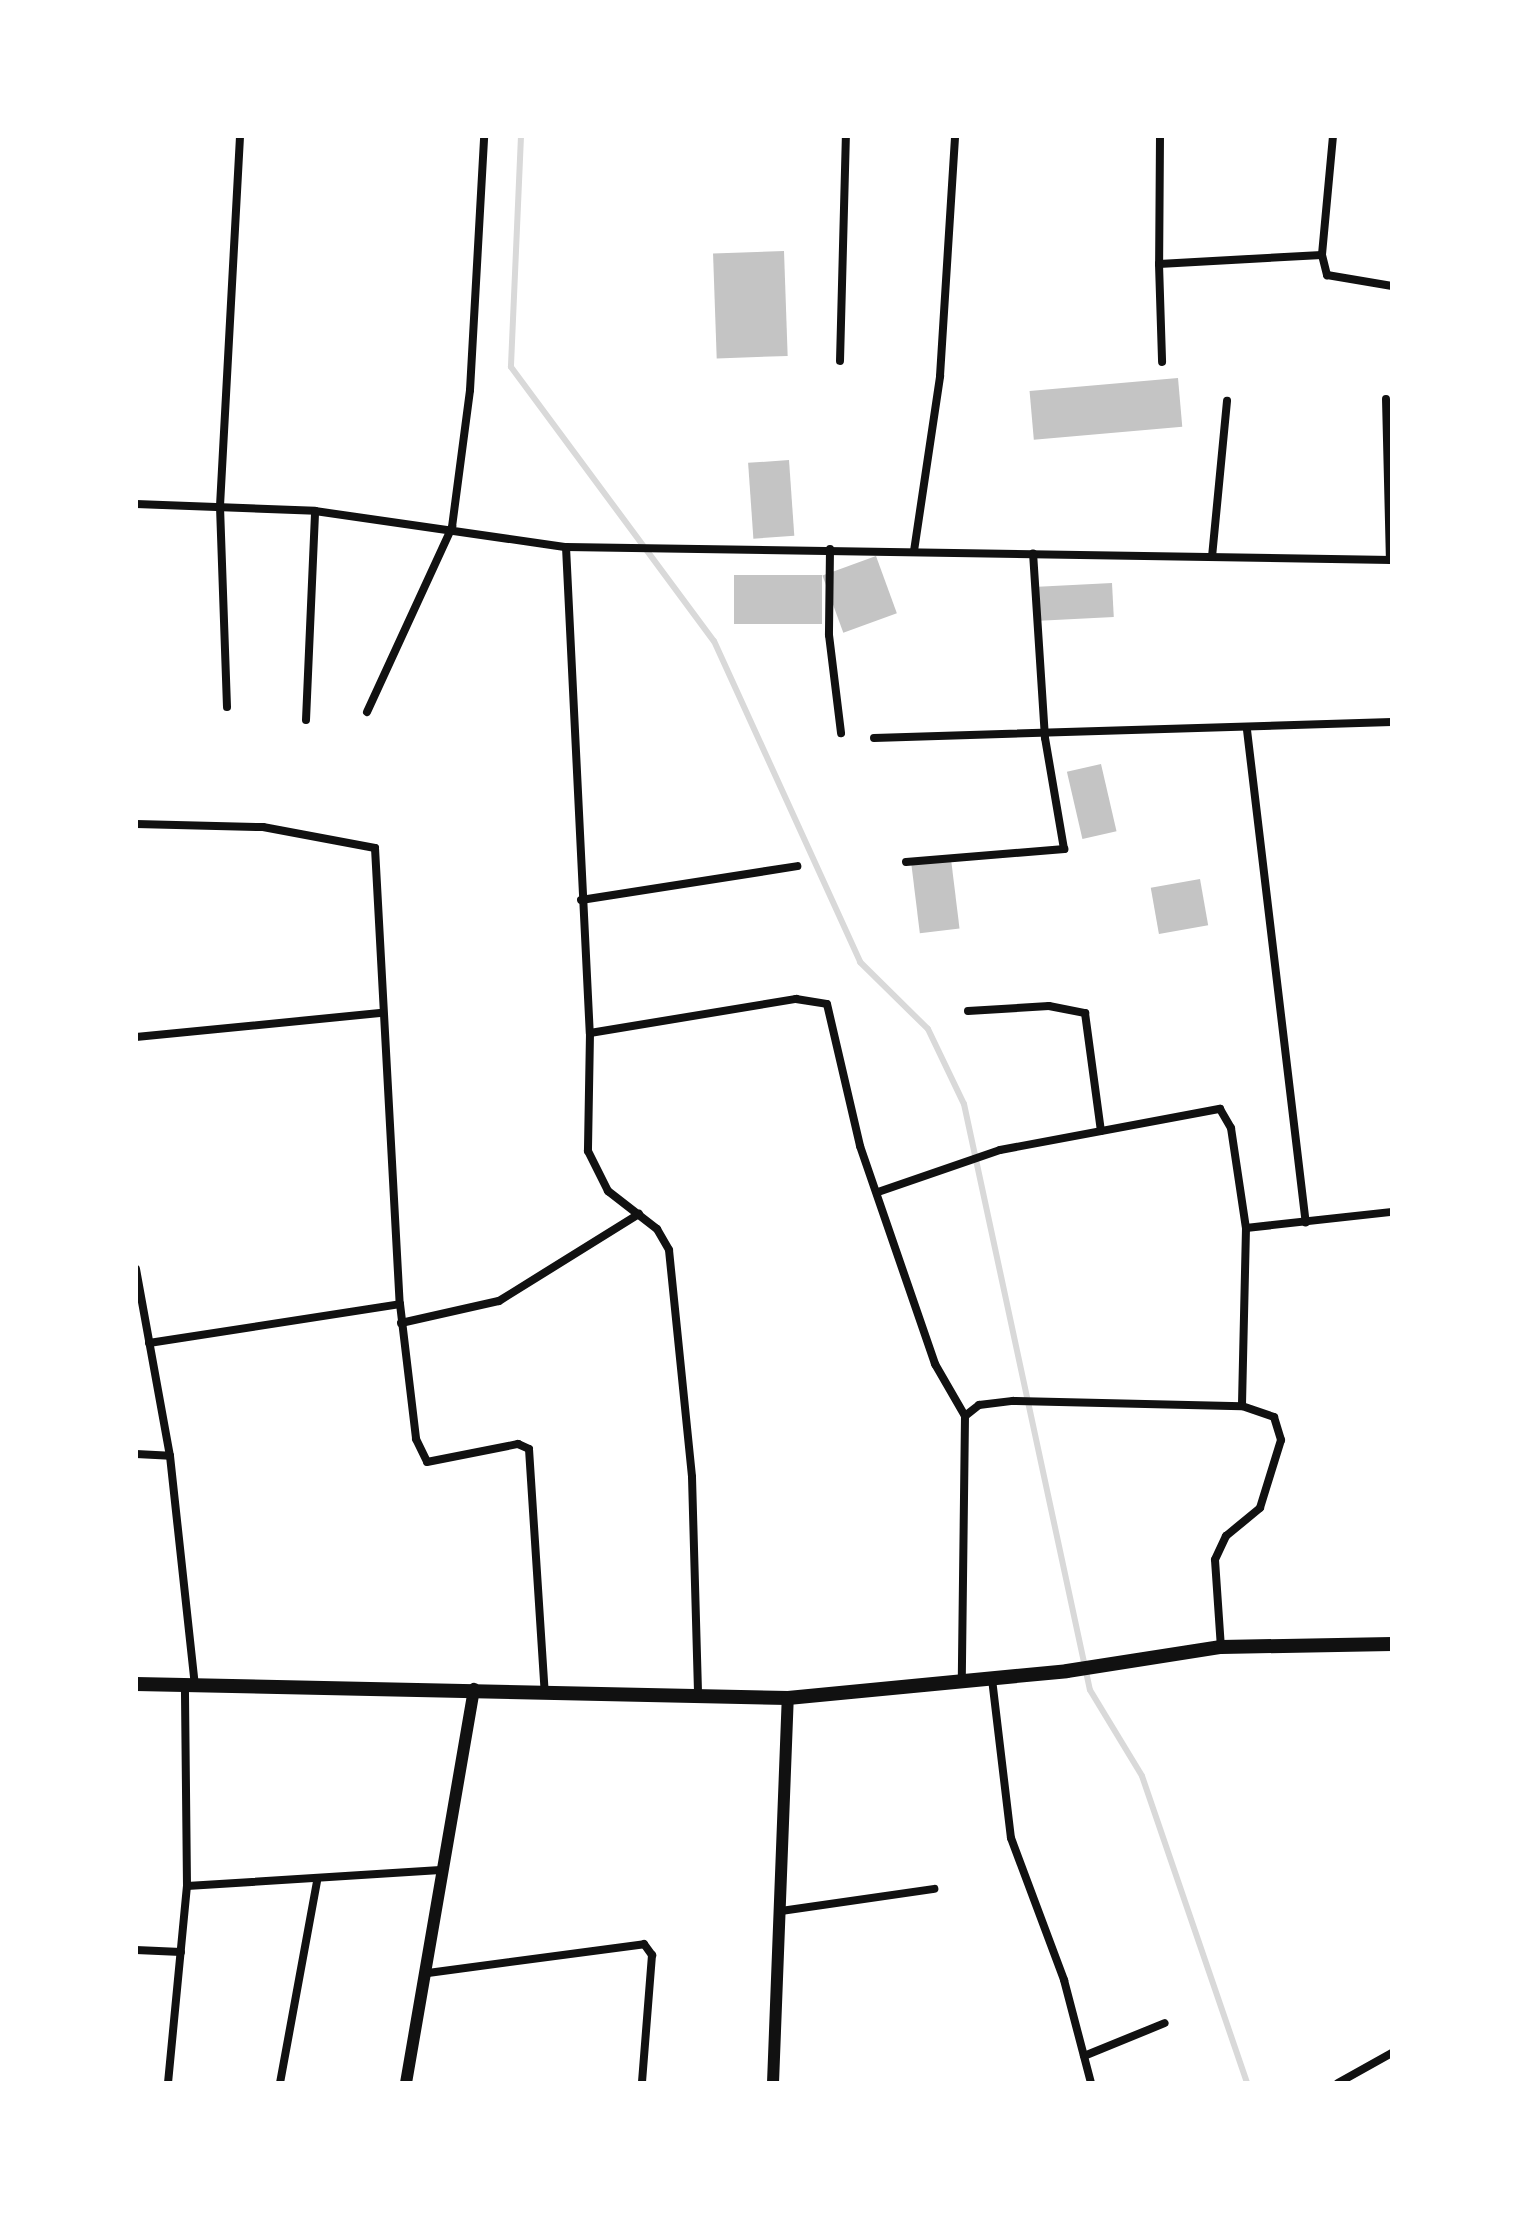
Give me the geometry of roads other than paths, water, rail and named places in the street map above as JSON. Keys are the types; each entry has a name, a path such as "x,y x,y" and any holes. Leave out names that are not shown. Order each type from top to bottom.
{"main road":[{"path":"136,1684 788,1698 962,1678 992,1679 1067,1671 1221,1647 1392,1644"}],"street":[{"path":"227,707 220,506 240,136"},
{"path":"367,712 452,527 470,390 484,136"},
{"path":"840,361 846,136"},
{"path":"914,551 940,376 955,136"},
{"path":"1160,136 1162,362"},
{"path":"1333,136 1322,255 1331,278 1392,286"},
{"path":"1159,264 1322,255"},
{"path":"136,504 315,511 452,527 566,547 627,549 698,546 1391,560 1386,399"},
{"path":"1212,557 1227,401"},
{"path":"306,720 315,511"},
{"path":"566,547 581,900 590,1033 588,1151 608,1191 639,1214 669,1250 692,1477 698,1694"},
{"path":"830,549 829,635 841,733"},
{"path":"906,862 1064,849 1045,738 1033,553"},
{"path":"874,738 1045,738 1392,722"},
{"path":"1247,730 1306,1222"},
{"path":"136,824 263,827 373,844 380,1013 401,1323 421,1457 437,1463 518,1444 529,1449 545,1694"},
{"path":"581,900 797,866"},
{"path":"590,1033 796,999 825,1002 878,1192 935,1364 965,1416 962,1678"},
{"path":"968,1011 1049,1006 1085,1013 1101,1131"},
{"path":"136,1037 380,1013"},
{"path":"878,1192 1000,1150 1210,1107 1225,1112 1246,1228 1242,1406"},
{"path":"1246,1228 1392,1212"},
{"path":"401,1323 499,1301 639,1214"},
{"path":"136,1269 170,1456 190,1686 187,1886 168,2083"},
{"path":"149,1343 400,1304"},
{"path":"965,1416 979,1405 1013,1401 1067,1406 1242,1406 1274,1417 1281,1440 1260,1508 1219,1545 1221,1647"},
{"path":"136,1454 170,1456"},
{"path":"992,1679 1011,1838 1091,2083"},
{"path":"406,2083 428,1973 440,1870 474,1689"},
{"path":"773,2083 788,1698"},
{"path":"187,1886 317,1881 440,1870"},
{"path":"280,2083 317,1881"},
{"path":"781,1911 934,1889"},
{"path":"428,1973 644,1944 652,1955 642,2083"},
{"path":"136,1950 181,1952"},
{"path":"1084,2056 1165,2023"},
{"path":"1338,2083 1392,2053"}],"waterway":[{"path":"521,136 511,367 714,641 860,962 928,1029 964,1104 1090,1690 1142,1776 1247,2083"}]}
